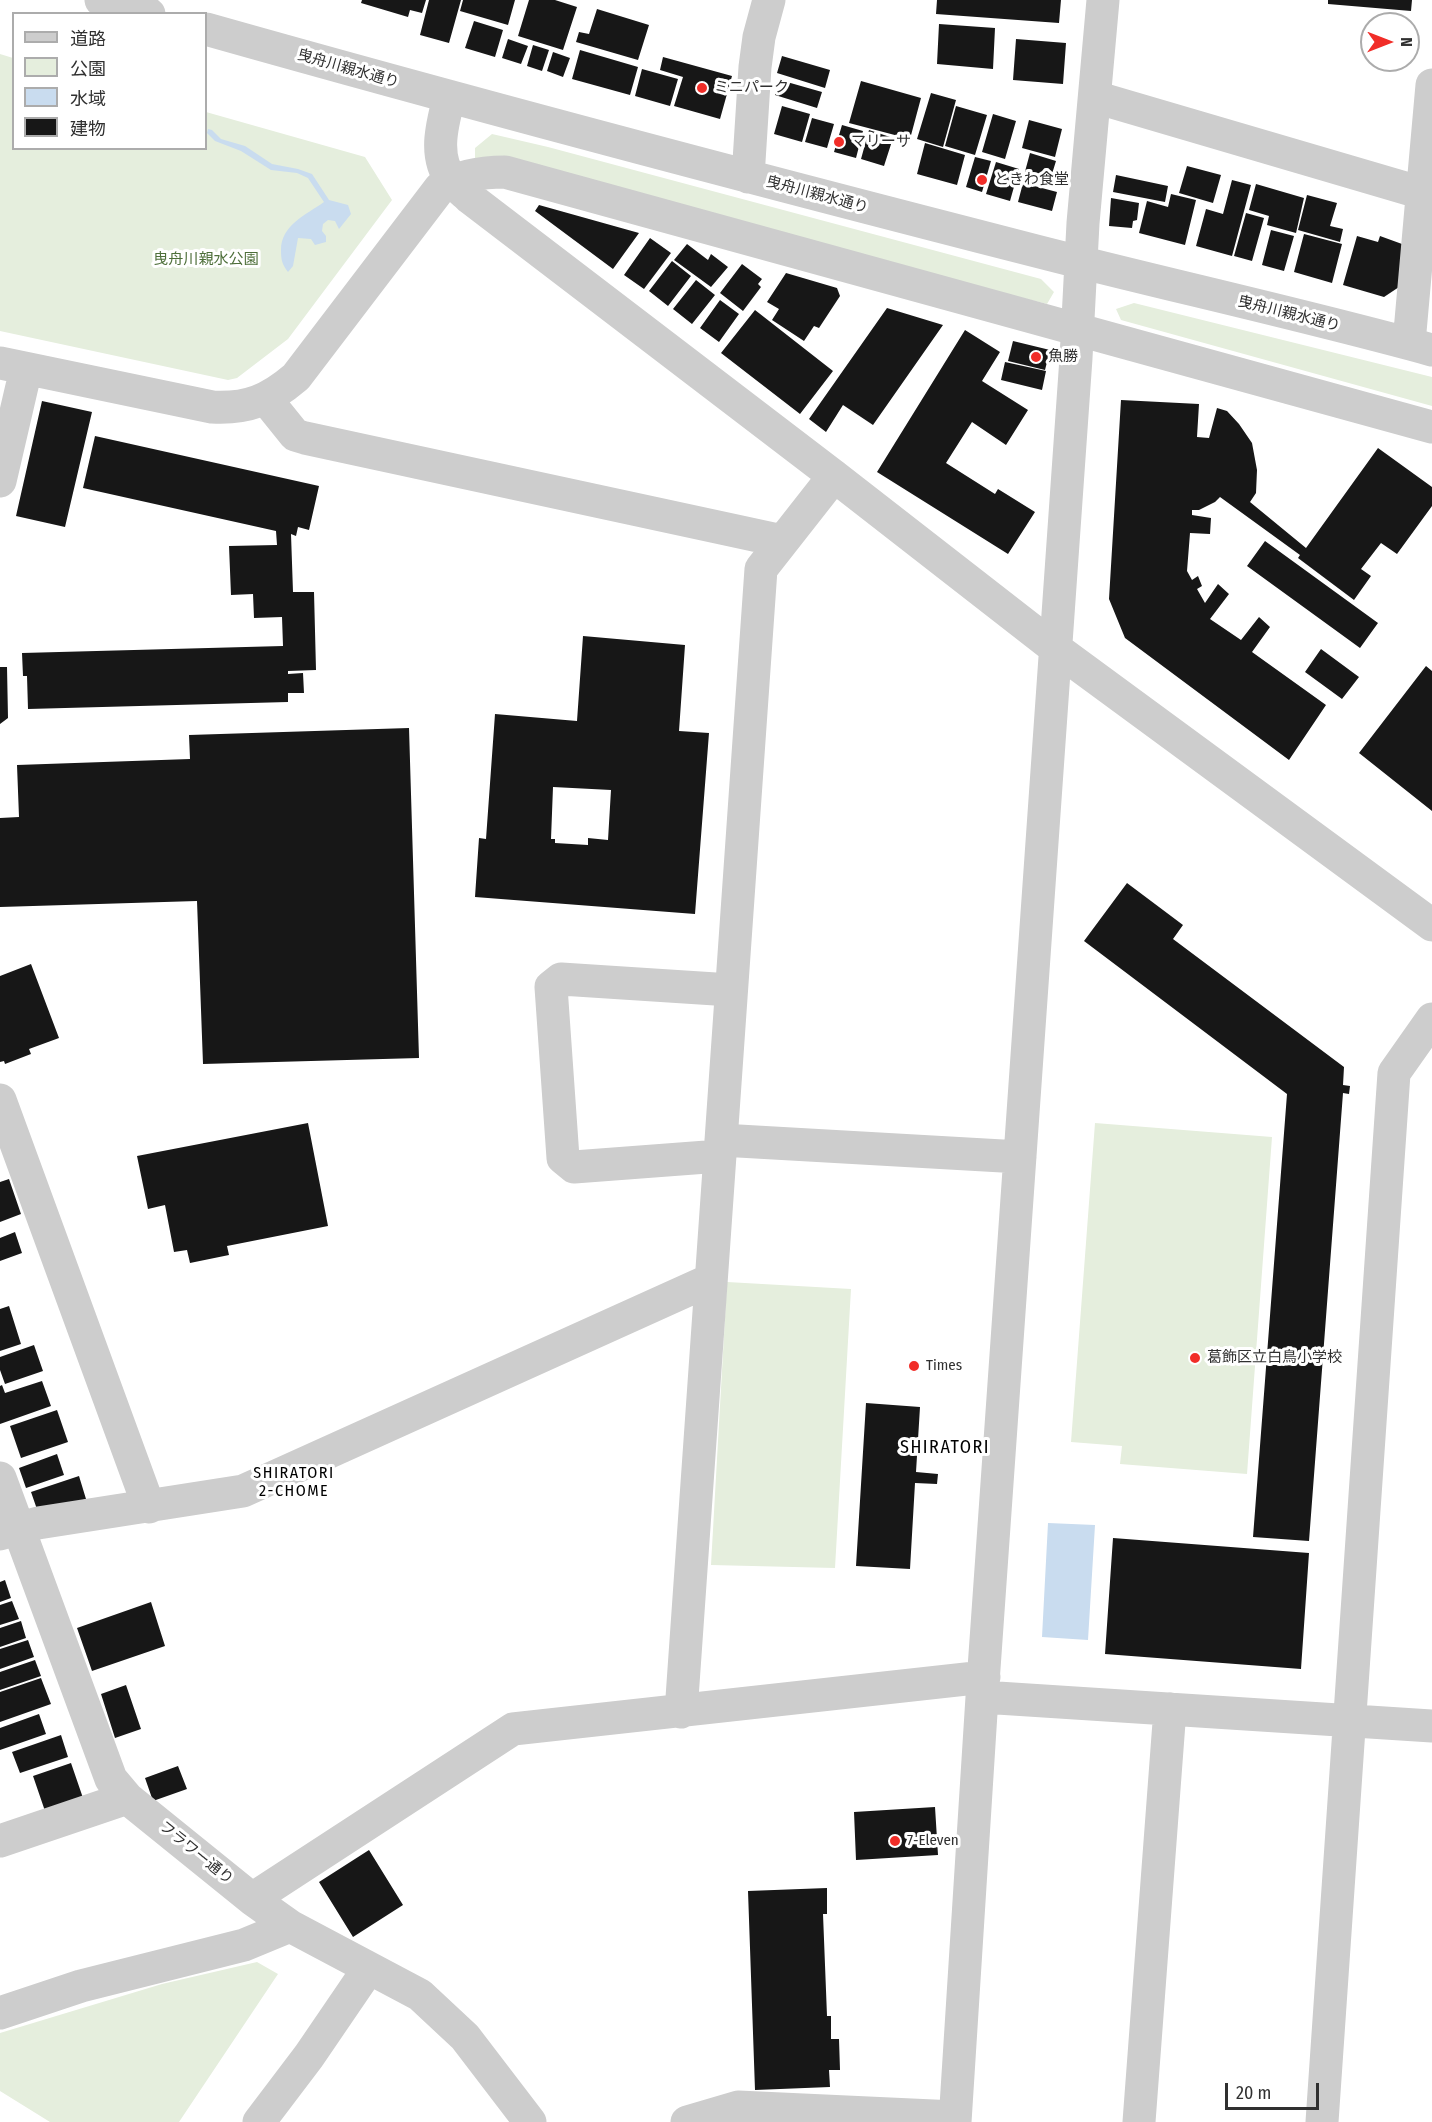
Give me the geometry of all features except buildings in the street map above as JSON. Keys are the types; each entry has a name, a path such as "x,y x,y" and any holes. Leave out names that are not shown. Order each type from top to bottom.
{"street":[{"path":"100,0 142,12"},
{"path":"748,177 755,67 759,37 770,0"},
{"path":"687,2122 738,2107 955,2120 1080,262 1103,0"},
{"name":"曳舟川親水通り","path":"207,29 449,98 748,177 1420,346"},
{"path":"1420,346 1432,85"},
{"path":"449,98 440,140 442,159 452,180 491,215 834,476 1055,648 1432,925"},
{"path":"1095,98 1427,195"},
{"path":"0,481 13,366 212,407 231,408 266,399 296,377 436,194 452,180 492,172 509,172 1432,427"},
{"path":"266,399 295,435 305,438 782,541"},
{"path":"681,1712 761,569 834,476"},
{"path":"731,990 561,979 551,987 563,1158 574,1167 720,1148 1020,1157"},
{"path":"1322,2122 1394,1073 1432,1019"},
{"path":"0,1100 149,1507"},
{"path":"10,1530 243,1491 710,1280"},
{"name":"フラワー通り","path":"0,1478 10,1530 111,1779 127,1798 252,1899 291,1926 420,1995 465,2037 530,2122"},
{"path":"252,1899 513,1729 681,1712 983,1687 1170,1709 1432,1726"},
{"path":"1139,2122 1170,1709"},
{"path":"0,1841 127,1798"},
{"path":"0,2013 81,1986 244,1945 291,1926"},
{"path":"259,2122 309,2056 369,1968"}],"green space":[{"name":"曳舟川親水公園","path":"0,54 12,58 12,150 207,150 207,112 365,157 392,200 288,339 237,378 228,380 0,331"},
{"path":"492,134 1041,279 1054,292 1047,304 475,161 475,148"},
{"path":"1134,303 1432,377 1432,406 1121,320 1116,309"},
{"path":"1095,1123 1272,1137 1247,1474 1120,1464 1122,1446 1071,1442"},
{"path":"727,1282 851,1289 835,1568 711,1565"},
{"path":"257,1962 278,1974 179,2122 50,2122 0,2091 0,2033 162,1984"}],"water":[{"path":"208,129 221,139 245,146 272,164 312,174 329,200 348,205 351,214 339,229 335,221 328,220 323,224 322,231 326,236 326,242 315,245 311,239 298,238 293,266 288,272 281,257 285,234 296,222 324,202 308,178 297,173 271,170 241,151 215,141 207,133"},
{"path":"1048,1523 1095,1525 1088,1640 1042,1637"}],"place":[{"name":"ミニパーク","path":"702,88"},
{"name":"マリーサ","path":"839,142"},
{"name":"ときわ食堂","path":"982,180"},
{"name":"魚勝","path":"1036,357"},
{"name":"葛飾区立白鳥小学校","path":"1195,1358"},
{"name":"Times","path":"914,1366"},
{"name":"7-Eleven","path":"895,1841"}],"district":[{"name":"SHIRATORI","path":"945,1448"},
{"name":"SHIRATORI 2-CHOME","path":"294,1483"}]}
